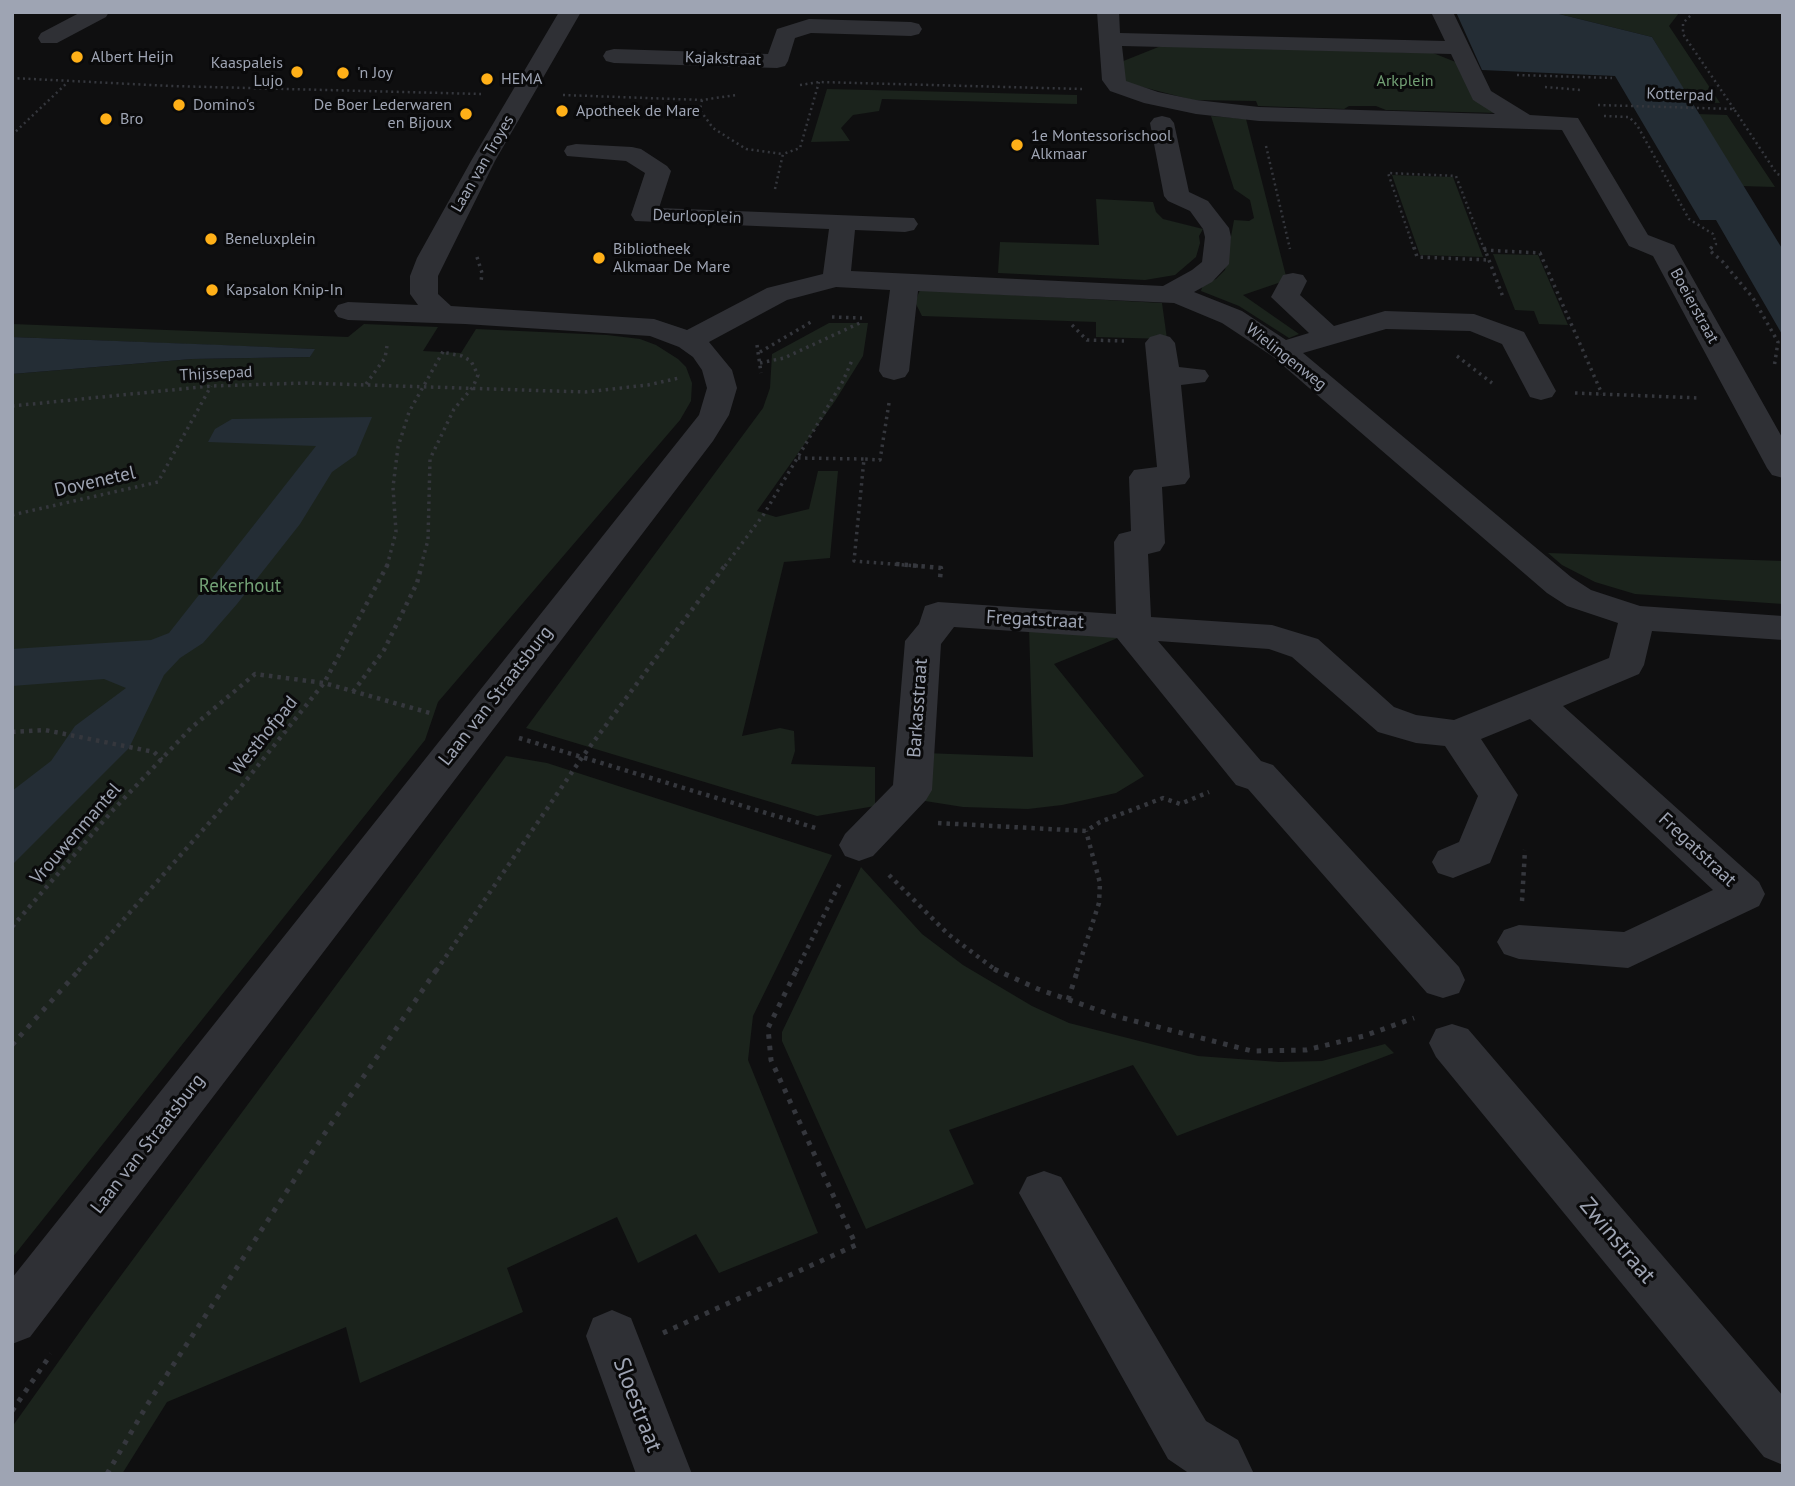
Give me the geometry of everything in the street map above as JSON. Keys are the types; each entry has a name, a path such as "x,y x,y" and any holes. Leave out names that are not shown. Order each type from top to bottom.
{"street":[{"path":"49,38 98,12"},
{"name":"Laan van Troyes","path":"444,314 432,305 424,294 423,282 428,267 483,161 570,12"},
{"path":"1108,12 1113,80 1128,91 1196,107 1259,114 1526,122"},
{"path":"1442,12 1481,95 1526,122"},
{"name":"Kajakstraat","path":"614,56 777,61 785,34 811,19 911,29"},
{"path":"1110,39 1459,48"},
{"name":"Boeierstraat","path":"1526,122 1570,123 1638,240 1664,251 1783,468"},
{"path":"1163,123 1177,196 1199,206 1216,229 1218,237 1215,264 1202,276 1171,293"},
{"name":"Deurlooplein","path":"576,151 632,154 658,171 643,215 905,224"},
{"path":"836,279 842,222"},
{"path":"1292,268 1285,297 1329,336"},
{"name":"Wielingenweg","path":"689,341 777,293 836,279 1171,293 1196,300 1232,317 1282,350 1559,585 1593,604 1637,617 1783,628"},
{"path":"894,371 905,281"},
{"path":"348,311 444,314 654,328 689,341 703,351 717,370"},
{"path":"1282,350 1385,320 1474,323 1514,338 1541,391"},
{"path":"1160,343 1179,376 1174,477 1145,477 1148,543 1131,542 1134,636 1250,775 1259,775 1441,1012"},
{"name":"Laan van Straatsburg","path":"12,1319 491,730 714,415 722,388 717,370"},
{"name":"Fregatstraat","path":"938,614 1272,637 1305,648 1391,722 1416,730 1457,734 1626,665 1637,617"},
{"name":"Barkasstraat","path":"859,845 912,790 923,641 936,628 938,614"},
{"name":"Fregatstraat","path":"1519,942 1628,950 1744,894 1535,702"},
{"path":"1453,862 1475,852 1498,795 1457,734"},
{"name":"Zwinstraat","path":"1441,1012 1783,1438"},
{"path":"1044,1193 1187,1440 1217,1460 1226,1474"},
{"name":"Sloestraat","path":"615,1345 664,1474"}],"path":[{"name":"Kotterpad","path":"1694,12 1683,23 1683,34 1777,174 1783,176"},
{"path":"1512,75 1612,78"},
{"path":"12,78 68,82 702,100 737,94"},
{"path":"12,135 68,82"},
{"path":"702,100 700,110 713,128 746,149 783,154 800,148 819,82"},
{"path":"795,86 819,82 1128,91"},
{"name":"Kotterpad","path":"1624,105 1734,109"},
{"path":"1259,114 1292,268"},
{"path":"769,219 783,154"},
{"path":"1488,260 1418,257 1388,173 1456,176 1508,311 1514,338"},
{"path":"1484,250 1539,253 1602,394"},
{"path":"760,352 821,316 869,318 864,331"},
{"name":"Thijssepad","path":"12,406 211,386 305,383 607,390 648,385 784,359 869,318"},
{"path":"1419,321 1451,345 1455,355 1499,389 1746,400"},
{"path":"1059,324 1072,325 1087,340 1160,343"},
{"path":"354,692 384,650 417,583 428,540 430,459 454,409 473,387 478,375 471,361 462,356 442,352"},
{"path":"107,1474 147,1405 323,1136 583,756 764,514 843,381 854,356"},
{"path":"1774,369 1782,373"},
{"path":"798,458 880,460 894,371"},
{"name":"Westhofpad","path":"12,1045 240,788 324,683 349,641 387,565 396,532 393,487 398,447 409,412 423,385"},
{"name":"Dovenetel","path":"12,515 158,482 211,386"},
{"path":"864,460 853,561 941,568 938,614"},
{"name":"Vrouwenmantel","path":"12,927 113,810 191,728 255,674 324,683"},
{"path":"324,683 583,756 824,831 859,845 948,934 988,965 1010,978 1115,1016 1252,1051 1306,1050 1364,1036 1441,1012"},
{"path":"12,732 45,730 154,752 162,760"},
{"path":"936,823 1086,831 1100,822 1163,798 1180,804 1250,775"},
{"path":"1068,1000 1097,917 1099,903 1100,883 1086,831"},
{"path":"615,1345 856,1245 782,1088 771,1060 768,1028 859,845"}],"green space":[{"path":"1551,12 1679,13 1669,26 1720,103 1691,102 1652,37"},
{"name":"Arkplein","path":"1161,46 1433,53 1458,63 1474,101 1480,101 1498,113 1386,110 1376,106 1349,106 1344,109 1258,106 1256,101 1193,100 1123,82 1121,62"},
{"path":"827,89 1077,95 1077,104 882,99 879,111 853,115 841,128 850,141 811,142"},
{"path":"1698,114 1727,115 1775,187 1741,186"},
{"path":"1211,116 1246,119 1287,280 1243,295 1299,334 1289,338 1239,306 1201,291 1203,284 1216,279 1225,270 1234,220 1249,221 1254,218 1250,200 1234,189"},
{"path":"1392,175 1453,177 1483,257 1420,255"},
{"path":"1096,199 1153,202 1156,212 1163,219 1203,229 1199,236 1196,257 1175,275 1145,280 998,273 1000,242 1099,245"},
{"path":"1493,254 1538,255 1568,325 1539,324 1534,311 1515,310"},
{"path":"920,290 1162,303 1167,339 1096,337 1096,322 922,316 915,302"},
{"path":"829,323 868,323 863,356 835,401 757,511 776,517 809,509 818,471 838,471 830,558 784,562 742,736 780,728 794,731 795,751 791,764 875,767 875,806 817,816 526,728 763,408 770,388 772,354"},
{"name":"Rekerhout","path":"12,324 348,337 364,324 438,327 423,351 461,353 476,329 607,335 640,339 656,345 686,367 692,383 691,401 680,420 438,702 425,740 12,1258 12,374 192,359 310,357 314,349 12,337"},
{"path":"1548,553 1783,561 1783,604 1635,594 1595,582 1562,565"},
{"path":"1029,628 1125,635 1054,664 1144,776 1116,793 1062,805 1028,809 963,807 925,801 924,753 1033,757"},
{"path":"506,756 547,763 832,855 753,1016 748,1060 818,1233 719,1273 696,1234 638,1263 617,1217 507,1268 523,1312 360,1383 346,1327 167,1402 122,1474 12,1474 12,1427 91,1316"},
{"path":"861,867 922,934 963,965 1032,1006 1069,1023 1198,1056 1279,1062 1322,1061 1385,1044 1394,1053 1177,1136 1133,1065 949,1130 974,1184 866,1229 782,1041 782,1032"}],"shaded area":[{"path":"1456,12 1551,12 1652,37 1783,250 1783,336 1716,220 1700,220 1615,76 1482,70"},
{"path":"12,337 315,349 310,357 192,359 12,374"},
{"path":"372,417 356,455 332,472 300,524 237,604 203,643 180,658 164,675 129,748 12,865 12,791 51,761 75,726 126,688 104,679 12,686 12,649 151,640 169,633 316,446 208,442 215,429 232,419"}],"place":[{"name":"Albert Heijn","path":"77,57"},
{"name":"Kaaspaleis Lujo","path":"297,72"},
{"name":"'n Joy","path":"343,73"},
{"name":"HEMA","path":"487,79"},
{"name":"Domino's","path":"179,105"},
{"name":"Apotheek de Mare","path":"562,111"},
{"name":"De Boer Lederwaren en Bijoux","path":"466,114"},
{"name":"Bro","path":"106,119"},
{"name":"1e Montessorischool Alkmaar","path":"1017,145"},
{"name":"Beneluxplein","path":"211,239"},
{"name":"Bibliotheek Alkmaar De Mare","path":"599,258"},
{"name":"Kapsalon Knip-In","path":"212,290"}]}
